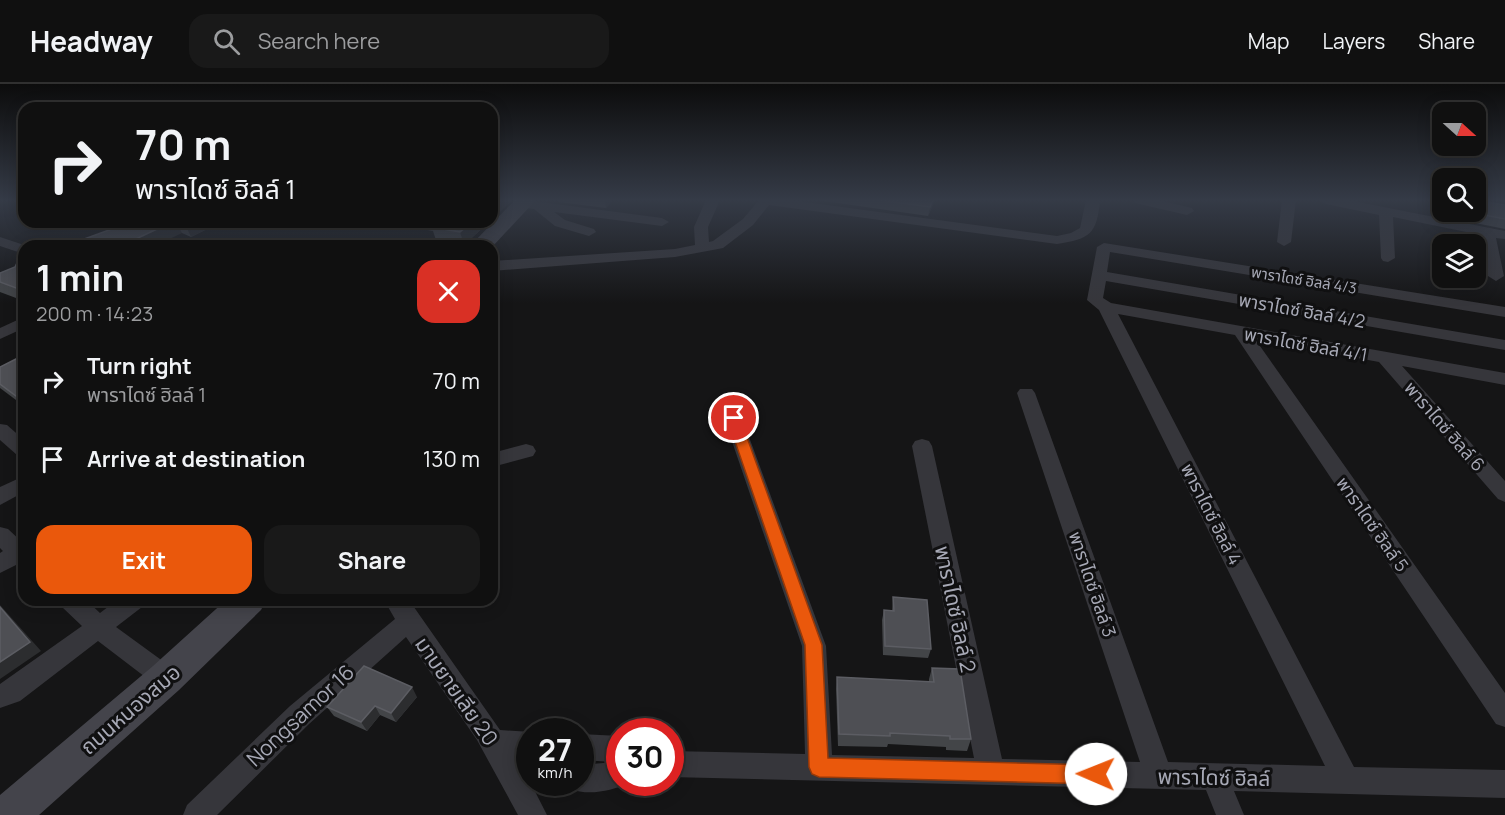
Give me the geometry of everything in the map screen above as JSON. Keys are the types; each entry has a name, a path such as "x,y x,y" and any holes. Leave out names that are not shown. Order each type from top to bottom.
{"street":[{"path":"701,234 702,248"},
{"path":"498,266 675,253 718,245 732,234"},
{"path":"1015,234 1057,240 1079,237 1082,234"},
{"path":"1284,242 1285,234"},
{"path":"1387,234 1388,258"},
{"path":"1488,234 1496,276"},
{"path":"0,241 18,248"},
{"name":"พาราไดซ์ ฮิลล์ 4","path":"1104,247 1095,300 1106,307 1347,781"},
{"name":"พาราไดซ์ ฮิลล์ 4/3","path":"1104,247 1505,312"},
{"name":"พาราไดซ์ ฮิลล์ 4/2","path":"1099,274 1505,345"},
{"name":"พาราไดซ์ ฮิลล์ 4/1","path":"1106,307 1505,379"},
{"path":"0,333 18,325"},
{"name":"พาราไดซ์ ฮิลล์ 5","path":"1242,333 1505,715"},
{"name":"พาราไดซ์ ฮิลล์ 6","path":"1386,358 1505,494"},
{"name":"พาราไดซ์ ฮิลล์ 3","path":"1026,393 1159,776"},
{"path":"734,418 814,645 819,767"},
{"path":"0,430 18,445"},
{"name":"พาราไดซ์ ฮิลล์ 2","path":"922,446 990,772"},
{"path":"498,458 526,451"},
{"path":"0,497 18,486"},
{"path":"0,535 14,558"},
{"path":"77,606 166,678"},
{"path":"0,696 11,693 126,606"},
{"name":"ถนนหนองสมอ","path":"8,815 166,678 233,606"},
{"name":"มาบยายเลีย 20","path":"402,611 516,771"},
{"name":"Nongsamor 16","path":"197,815 236,775 346,672 402,611"},
{"path":"494,742 516,743"},
{"name":"พาราไดซ์ ฮิลล์","path":"684,764 1505,784"},
{"path":"1215,777 1230,815"},
{"name":"มาบยายเลีย 20","path":"528,796 533,815"}],"building":[{"path":"98,234 146,234 134,240 82,240"},
{"path":"17,263 18,289 0,282 0,273 15,267"},
{"path":"16,359 18,360 18,398 0,384 0,367"},
{"path":"893,597 927,600 931,649 885,646 884,610 894,611"},
{"path":"0,607 30,642 0,662"},
{"path":"364,666 412,687 391,713 375,706 361,722 327,707"},
{"path":"932,668 960,669 971,739 890,733 890,736 839,734 837,677 934,682"}],"route":[{"path":"734,418 814,645 819,767 1096,774"}]}
